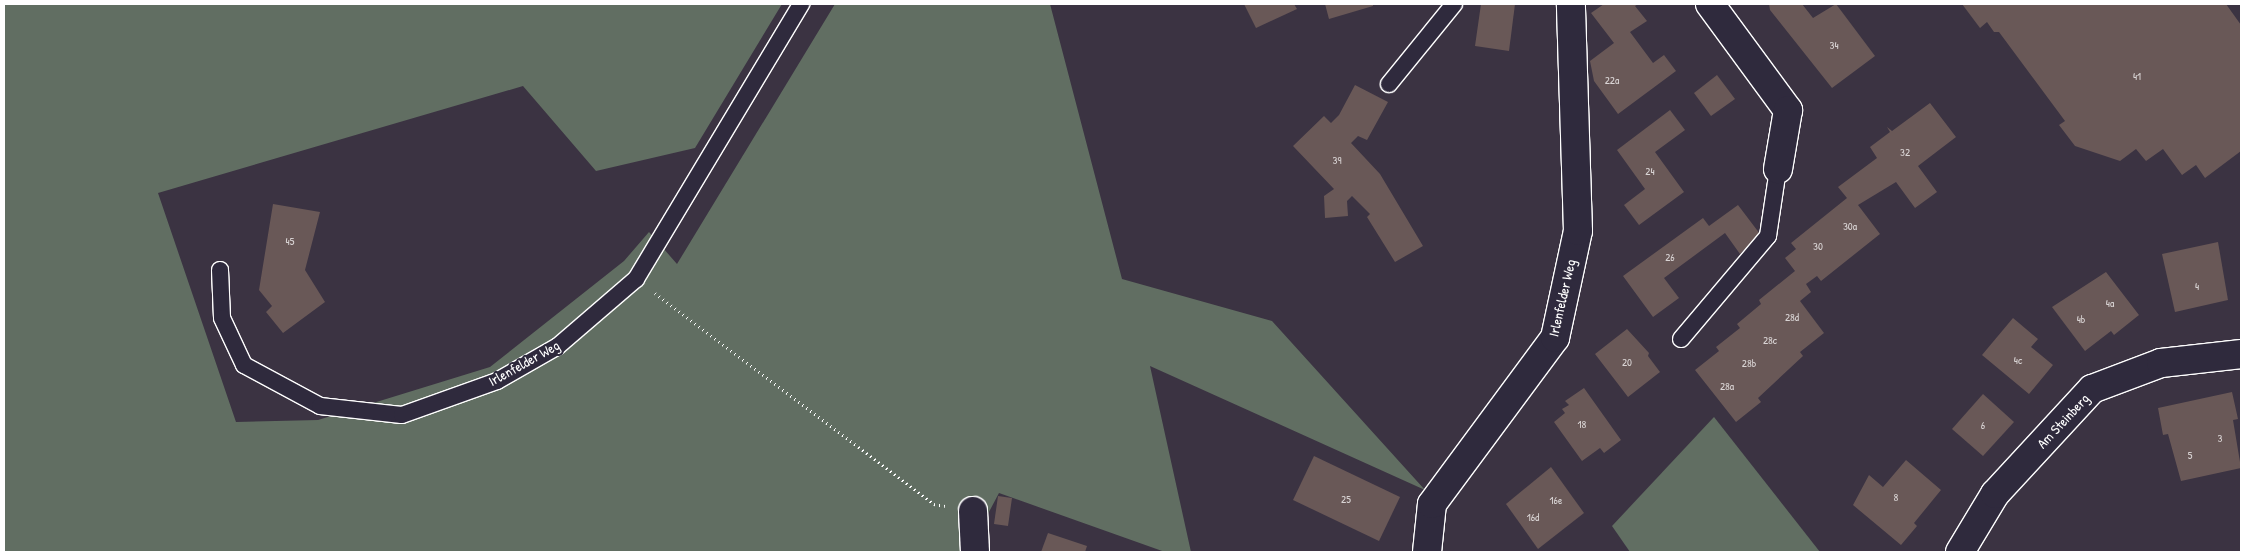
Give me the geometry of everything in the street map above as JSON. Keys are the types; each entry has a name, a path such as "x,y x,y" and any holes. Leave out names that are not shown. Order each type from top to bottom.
{"street":[{"name":"Irlenfelder Weg","path":"1427,552 1432,504 1555,338 1578,231 1570,4"},
{"path":"1710,4 1788,110 1778,169"},
{"name":"Am Steinberg","path":"1960,552 1996,494 2092,389 2161,363 2241,354"},
{"path":"973,511 975,552"}],"lane":[{"name":"Irlenfelder Weg","path":"220,270 222,318 244,365 320,406 402,414 497,381 558,346 636,279 801,4"},
{"path":"1389,84 1454,4"},
{"path":"1681,339 1768,236 1778,169"}],"path":[{"path":"636,279 934,504 973,511"}],"green space":[{"path":"4,4 782,4 695,148 596,171 523,86 158,193 236,422 318,420 490,367 624,261 649,232 677,264 835,4 1050,4 1122,279 1272,321 1425,490 1150,366 1191,552 1165,552 999,493 981,527 978,552 4,552"},
{"path":"1714,417 1820,552 1630,552 1612,526"}],"building":[{"path":"1244,4 1294,4 1297,9 1256,28"},
{"path":"1325,4 1373,4 1373,6 1329,19"},
{"path":"1481,4 1515,4 1509,51 1475,46"},
{"path":"1604,4 1638,4 1635,6 1647,21 1630,32 1653,63 1664,55 1676,71 1618,114 1594,81 1590,61 1614,43 1591,13"},
{"path":"1769,4 1802,4 1813,18 1836,4 1875,56 1832,88 1770,10"},
{"path":"1962,4 2226,4 2241,25 2241,151 2205,178 2196,165 2182,175 2163,149 2146,161 2136,149 2120,161 2075,146 2059,125 2065,121 1999,32 1994,32 1987,22 1980,28"},
{"path":"1717,75 1735,99 1711,116 1694,93"},
{"path":"1355,85 1388,102 1367,140 1358,136 1351,143 1380,174 1423,246 1395,262 1367,217 1370,214 1352,196 1347,201 1348,216 1325,218 1324,196 1334,189 1293,146 1324,116 1331,123 1339,115"},
{"path":"1930,103 1956,137 1918,166 1937,192 1915,208 1896,182 1858,205 1880,234 1821,281 1817,276 1806,284 1811,292 1800,301 1824,333 1800,352 1803,356 1758,398 1761,402 1736,422 1695,370 1719,351 1716,347 1740,328 1737,324 1761,304 1759,300 1795,271 1785,258 1796,249 1791,243 1847,198 1838,187 1877,158 1870,147 1890,132 1887,127 1892,131"},
{"path":"1670,110 1685,130 1655,152 1684,192 1639,225 1624,205 1645,189 1617,150"},
{"path":"273,204 320,212 305,270 325,302 283,333 266,312 272,306 259,290"},
{"path":"1738,205 1760,234 1740,254 1725,233 1664,278 1679,298 1653,317 1623,276 1703,218 1709,226"},
{"path":"2218,242 2228,300 2175,312 2162,254"},
{"path":"2106,272 2139,315 2114,335 2111,331 2085,351 2052,307"},
{"path":"2013,318 2038,339 2031,347 2053,365 2029,394 1982,355"},
{"path":"1627,329 1649,353 1648,356 1660,372 1628,397 1595,354"},
{"path":"1584,388 1621,440 1604,453 1600,448 1582,461 1554,422 1565,413 1562,409 1569,405 1565,401"},
{"path":"2232,392 2238,419 2233,420 2241,468 2181,481 2168,434 2163,435 2158,408"},
{"path":"1983,394 2014,422 1983,456 1952,429"},
{"path":"1314,456 1400,497 1379,541 1293,500"},
{"path":"1906,460 1941,490 1914,523 1917,526 1901,545 1853,505 1869,475 1883,487"},
{"path":"1551,467 1584,513 1538,549 1506,504"},
{"path":"998,496 1012,498 1008,526 994,524"},
{"path":"1048,533 1087,546 1085,552 1041,552"}]}
